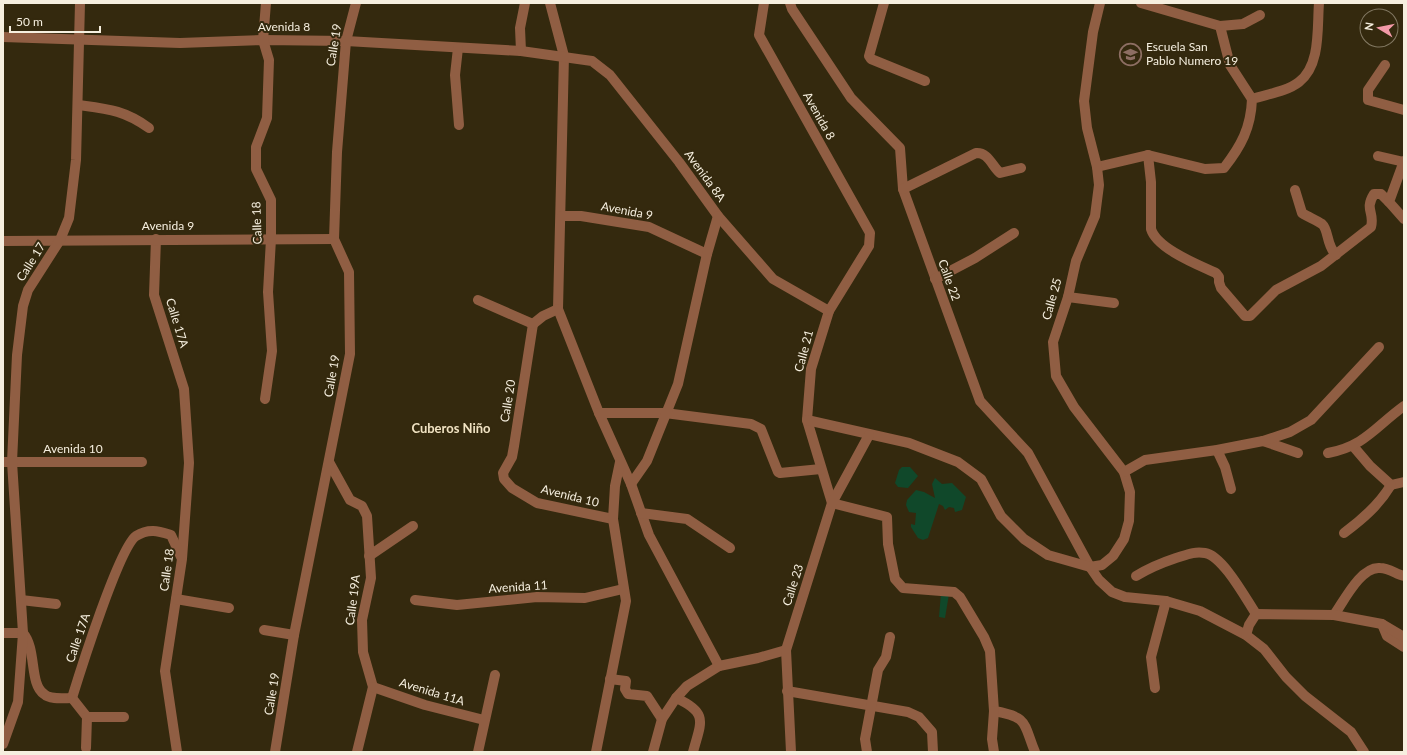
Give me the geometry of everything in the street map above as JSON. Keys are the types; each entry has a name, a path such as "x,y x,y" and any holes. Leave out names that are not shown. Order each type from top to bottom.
{"street":[{"name":"Calle 17","path":"3,744 18,702 23,632 7,462 17,355 23,306 28,290 60,240 69,218 76,160 80,3"},
{"name":"Calle 18","path":"265,400 272,351 268,292 271,239 271,200 256,169 256,147 267,118 269,60 263,40 266,3"},
{"name":"Calle 19","path":"275,752 294,635 350,354 349,272 334,238 337,152 346,41 356,3"},
{"path":"521,51 520,28 525,3"},
{"path":"550,3 564,56 562,216 558,309 599,413 631,484 649,535 719,666"},
{"name":"Avenida 8","path":"764,3 759,35 870,233 871,238"},
{"name":"Calle 22","path":"790,3 792,9 851,98 900,148 903,189 980,401 1028,453 1090,567 1099,580 1112,592 1125,597 1166,601 1200,611 1246,635 1264,648 1286,677 1305,696 1351,732 1364,752"},
{"path":"884,3 869,56 871,59 926,81"},
{"name":"Calle 25","path":"1090,567 1102,565 1113,556 1124,539 1129,521 1130,492 1124,472 1074,407 1056,376 1053,342 1068,297 1076,261 1095,216 1099,185 1097,167 1087,128 1084,102 1093,32 1100,3"},
{"path":"1141,3 1220,26 1243,24 1260,15"},
{"path":"1252,99 1284,90 1299,82 1309,70 1316,49 1319,3"},
{"path":"1097,167 1148,155 1205,169 1224,168 1245,136 1252,112 1252,99 1230,65 1220,26"},
{"name":"Avenida 8","path":"3,37 180,43 263,40 346,41 521,51 564,56"},
{"path":"458,48 455,74 459,125"},
{"name":"Avenida 8A","path":"564,56 592,61 610,75 679,162 718,216 773,279 829,310"},
{"path":"1385,65 1368,90 1368,100 1404,110"},
{"path":"78,106 114,110 133,116 150,128"},
{"path":"903,189 980,152 986,155 1000,173 1021,168"},
{"path":"1148,155 1151,182 1151,229 1153,234 1157,240 1182,256 1216,273 1219,277 1221,288 1245,316 1250,316 1276,290 1321,266 1371,226 1372,218 1369,208 1374,194 1380,194 1404,219"},
{"path":"1378,156 1404,162 1389,202"},
{"path":"1295,190 1302,213 1323,224 1327,232 1330,249 1336,255"},
{"name":"Avenida 9","path":"562,216 581,216 649,227 707,254"},
{"path":"631,484 647,461 665,413 678,384 707,254 718,216"},
{"path":"935,279 975,258 1014,232"},
{"name":"Avenida 9","path":"3,241 334,238"},
{"name":"Calle 21","path":"832,503 807,420 810,369 829,310 870,246 871,238"},
{"name":"Calle 17A","path":"156,240 154,295 184,389"},
{"path":"1068,297 1114,303"},
{"path":"478,300 532,324 543,316 558,309"},
{"name":"Calle 20","path":"504,478 503,473 512,457 514,446 532,324"},
{"path":"1124,472 1145,460 1217,450 1262,441 1290,432 1311,420 1379,347"},
{"name":"Calle 18","path":"177,752 165,671 182,559 189,463 184,389"},
{"path":"1328,453 1353,446 1372,434 1404,406"},
{"path":"599,413 665,413 757,426 761,429 778,472 821,469"},
{"path":"807,420 908,443 958,462 981,479 1001,516 1024,539 1048,555 1090,567"},
{"name":"Calle 23","path":"791,752 786,650 832,503 869,435"},
{"path":"1262,441 1298,454"},
{"path":"1353,446 1391,485"},
{"path":"1217,450 1225,467 1231,489"},
{"name":"Avenida 10","path":"7,462 142,462"},
{"name":"Calle 19A","path":"329,462 350,500 362,506 367,516 371,578 362,620 363,652 373,687 357,752"},
{"path":"596,752 626,601 622,589 613,519 615,486 620,462"},
{"name":"Avenida 10","path":"504,478 512,488 537,503 613,519"},
{"path":"1344,532 1372,510 1383,498 1391,485 1404,482"},
{"path":"832,503 887,517 888,544 895,579 903,588 954,592 960,597 990,650 994,711 992,740 994,752"},
{"path":"641,513 687,519 730,548"},
{"path":"369,556 413,526"},
{"name":"Calle 17A","path":"72,698 98,619 121,560 135,537 153,530 171,535 182,559"},
{"path":"1136,576 1151,567 1194,552 1207,553 1215,557 1225,569 1256,614"},
{"path":"1334,615 1361,576 1375,568 1383,568 1404,576"},
{"name":"Avenida 11","path":"415,600 457,606 537,597 585,598 622,589"},
{"path":"176,599 228,608"},
{"path":"21,600 56,604"},
{"path":"1155,688 1151,657 1166,601"},
{"path":"1256,614 1334,615 1382,624 1404,637"},
{"path":"1246,635 1249,625 1256,614"},
{"path":"1382,624 1387,636 1404,647"},
{"path":"264,630 294,635"},
{"name":"Calle 17","path":"23,632 32,651 37,685 44,695 57,698 72,698"},
{"path":"3,633 23,632"},
{"path":"867,752 866,739 878,670 886,657 890,637"},
{"path":"653,752 662,719 676,698 687,686 719,666 758,658 786,650"},
{"path":"478,752 495,674"},
{"path":"610,679 626,681 625,689 628,694 647,696 662,719"},
{"name":"Avenida 11A","path":"373,687 425,705 484,720"},
{"path":"787,691 908,712 919,718 932,732 933,752"},
{"path":"72,698 87,717 86,748"},
{"path":"676,698 690,704 698,712 701,723 694,752"},
{"path":"994,711 1009,714 1023,721 1028,729 1035,752"},
{"path":"87,717 124,717"}],"green space":[{"path":"902,467 910,467 918,476 908,488 898,487 895,483 899,470"},
{"path":"935,478 942,484 952,483 966,497 962,510 955,512 954,508 949,507 945,510 943,506 939,504 928,538 923,540 918,538 911,527 911,524 915,525 916,513 909,512 906,505 907,500 916,490 924,492 935,498 932,484"},
{"path":"941,593 949,594 945,618 939,617"}],"place":[{"name":"Escuela San Pablo Numero 19","path":"1131,54"}],"district":[{"name":"Cuberos Niño","path":"451,428"}]}
